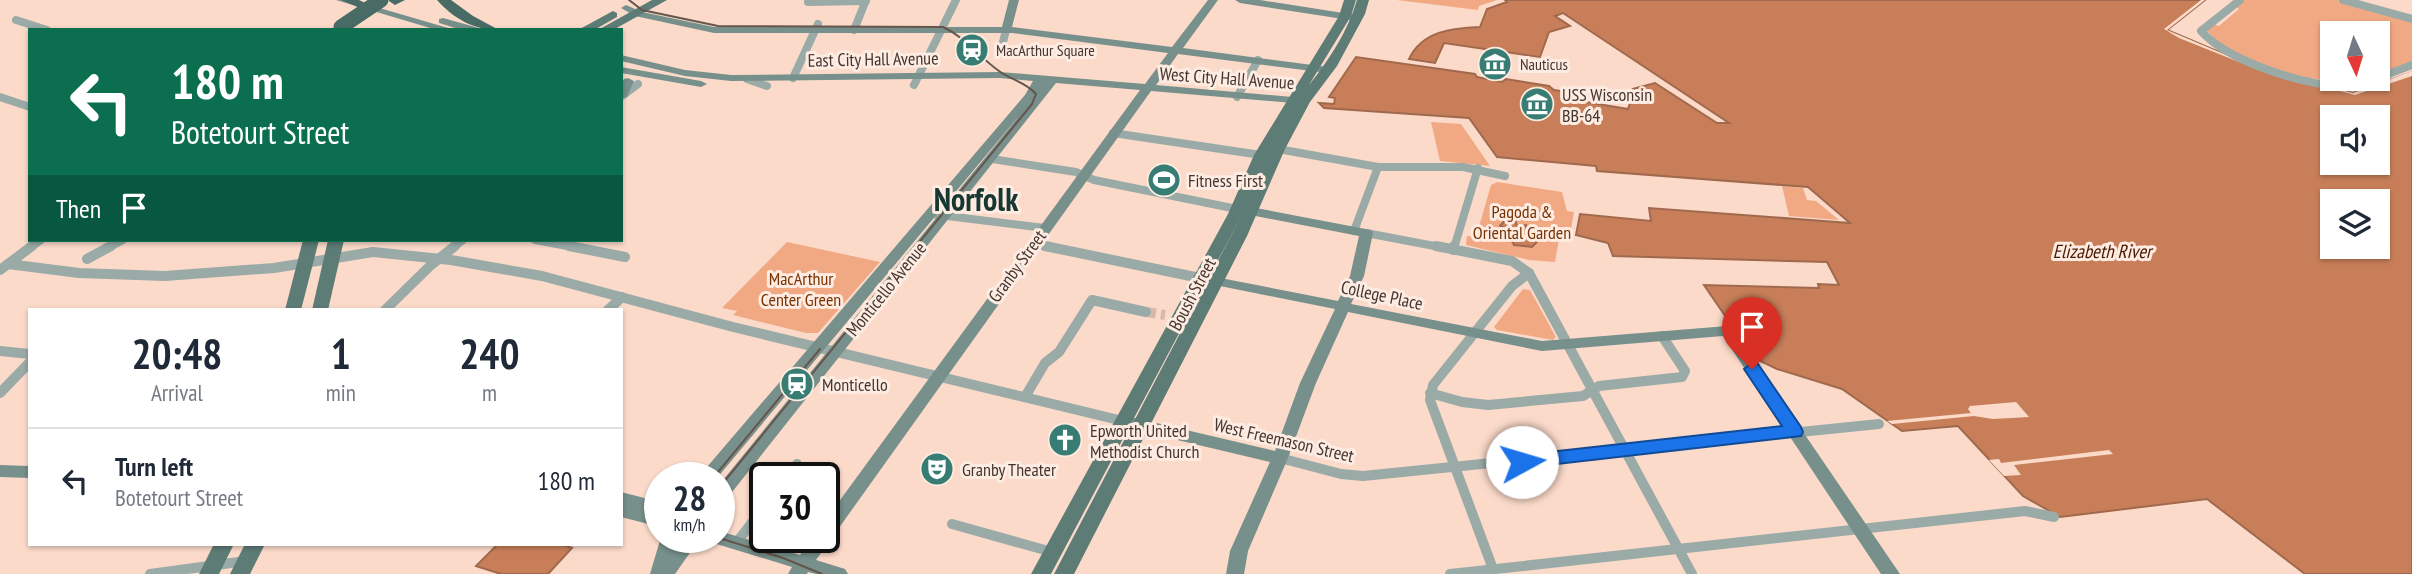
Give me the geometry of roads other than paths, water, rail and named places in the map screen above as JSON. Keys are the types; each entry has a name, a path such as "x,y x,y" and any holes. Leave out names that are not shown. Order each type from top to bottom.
{"highway":[{"path":"347,0 369,7"},
{"path":"342,28 381,0"},
{"path":"443,0 468,19 488,28"},
{"path":"342,28 369,7 397,1"}],"main road":[{"path":"589,28 637,7 661,0"},
{"path":"1350,0 1351,17"},
{"path":"1351,17 1363,0"},
{"path":"607,28 637,7"},
{"name":"Boush Street","path":"1244,210 1261,155 1322,69 1351,17"},
{"name":"Boush Street","path":"1041,574 1132,423 1278,149 1298,101"},
{"path":"293,308 311,242"},
{"path":"320,308 335,242"},
{"name":"Boush Street","path":"1064,574 1132,423 1173,317 1208,280"},
{"path":"212,569 223,546"}],"street":[{"path":"341,0 466,28"},
{"path":"808,2 866,0 856,27"},
{"path":"916,80 956,0"},
{"path":"1000,54 1014,0"},
{"name":"Granby Street","path":"840,513 1113,133 1213,0"},
{"path":"1240,0 1351,17"},
{"path":"2240,0 2201,31 2207,40 2227,53 2254,64 2320,81"},
{"path":"2343,0 2412,19"},
{"path":"369,7 443,28"},
{"path":"637,7 714,30 816,27 1006,30 1322,69"},
{"path":"16,20 41,28"},
{"path":"793,78 816,27"},
{"name":"East City Hall Avenue","path":"623,58 703,76 747,79 1044,82 1129,91 1146,89"},
{"path":"1237,97 1258,60"},
{"path":"623,64 636,61"},
{"path":"2390,73 2412,65"},
{"name":"East City Hall Avenue","path":"627,78 767,86 916,80"},
{"path":"747,79 767,86"},
{"name":"Monticello Avenue","path":"720,462 816,347 992,159 1044,82"},
{"name":"Monticello Avenue","path":"735,477 836,352 938,215 1044,82"},
{"name":"West City Hall Avenue","path":"1146,89 1298,101"},
{"path":"0,97 28,106"},
{"path":"1113,133 1261,155"},
{"path":"1278,149 1378,167 1478,169 1506,176"},
{"path":"992,159 1076,172 1082,176 1244,210 1519,264 1529,273 1594,388 1692,574"},
{"path":"1235,574 1239,551 1280,458 1308,383 1357,276 1360,232 1378,167"},
{"path":"1453,250 1478,169"},
{"path":"938,215 1045,229"},
{"path":"4,267 38,242"},
{"path":"87,260 119,242"},
{"path":"387,308 458,242"},
{"path":"546,242 625,257"},
{"name":"College Place","path":"1033,244 1542,346 1727,331 1794,432"},
{"name":"West Freemason Street","path":"4,267 144,276 210,274 380,251 520,271 836,352 1349,475 1453,468 1879,424"},
{"path":"1493,569 1434,416 1430,393 1433,385 1473,333 1517,280 1529,273"},
{"path":"610,308 622,298"},
{"path":"1025,397 1045,363 1059,352 1092,300 1146,312"},
{"path":"1430,393 1462,402 1488,405 1583,396 1594,388 1685,376 1685,371 1662,336"},
{"path":"0,351 28,354"},
{"path":"0,393 28,364"},
{"path":"1794,432 1891,574"},
{"path":"0,471 28,472"},
{"path":"623,499 644,504"},
{"path":"623,511 644,517"},
{"path":"1450,574 2025,511 2054,517"},
{"path":"952,524 1052,552"},
{"path":"749,526 736,543 801,568 839,574"},
{"path":"659,574 665,553"},
{"path":"665,574 680,553"},
{"name":"Granby Street","path":"801,568 811,553"},
{"path":"150,574 212,569 247,560"}],"water":[{"name":"Elizabeth River","path":"1505,0 2205,0 2167,30 2257,68 2320,84 2320,91 2390,91 2390,80 2412,72 2412,574 2305,574 2207,499 2060,517 2023,496 1958,426 1902,431 1842,389 1777,369 1754,358 1704,285 1819,288 1818,284 1839,285 1827,262 1613,256 1608,243 1576,235 1580,214 1651,221 1649,208 1850,223 1808,187 1597,171 1596,166 1497,157 1469,118 1324,108 1319,103 1334,104 1335,98 1329,97 1356,57 1475,74 1477,77 1502,82 1506,79 1549,86 1554,90 1587,95 1586,102 1628,109 1631,100 1625,96 1633,89 1655,83 1717,123 1729,123 1563,13 1555,16 1570,26 1549,32 1540,57 1444,43 1435,63 1409,59 1422,42 1430,37 1459,28 1480,27 1487,9 1507,2"},
{"path":"1508,217 1519,219 1515,222 1518,226 1526,225 1527,229 1536,232 1538,241 1532,247 1514,245 1512,241 1518,233 1515,228 1500,226"},
{"path":"496,546 572,548 548,574 501,574 476,566"}],"tunnel":[{"path":"1146,312 1165,315"}],"tram line":[{"path":"629,0 642,10 718,26 943,27 958,36 992,66 1036,94 1032,104 735,468"},
{"path":"726,462 820,349"},
{"path":"735,543 822,574"}],"place":[{"name":"MacArthur Square","path":"972,50"},
{"name":"Nauticus","path":"1495,64"},
{"name":"USS Wisconsin BB-64","path":"1537,104"},
{"name":"Fitness First","path":"1164,180"},
{"name":"Monticello","path":"797,384"},
{"name":"Epworth United Methodist Church","path":"1065,440"},
{"name":"Granby Theater","path":"937,469"}],"district":[{"name":"Norfolk","path":"976,199"}],"park label":[{"name":"Pagoda & Oriental Garden","path":"1522,221"},
{"name":"MacArthur Center Green","path":"801,288"}]}
